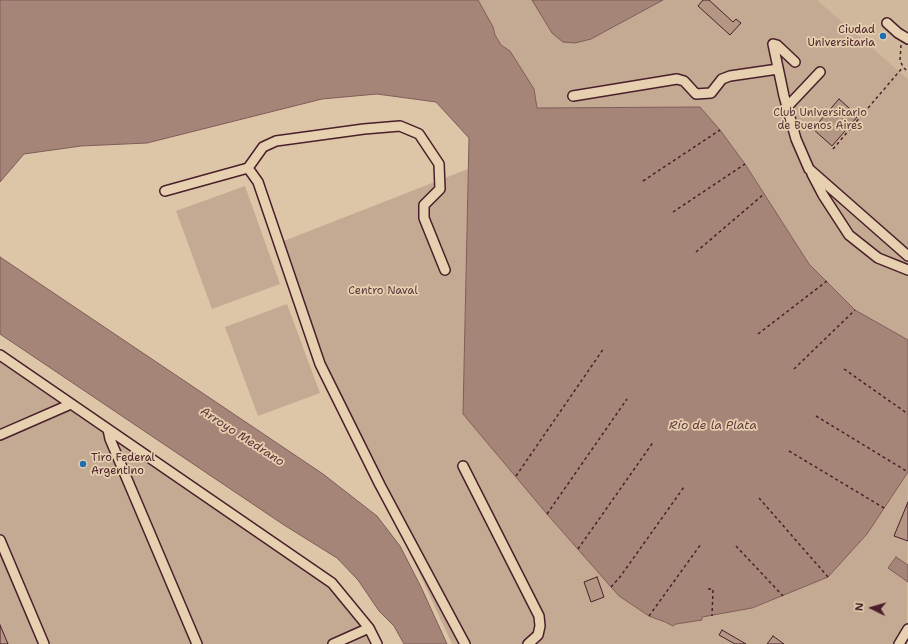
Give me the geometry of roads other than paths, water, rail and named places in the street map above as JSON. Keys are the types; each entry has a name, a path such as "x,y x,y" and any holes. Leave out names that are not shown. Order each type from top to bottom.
{"lane":[{"path":"887,23 905,40"},
{"path":"795,62 777,44 773,44 787,107 796,139 809,169 823,195 849,235 878,258 908,270"},
{"path":"573,96 677,79 684,81 696,94 711,93 722,79 730,76 778,69"},
{"path":"787,107 820,72"},
{"path":"165,191 248,168 263,147 276,142 364,129 400,126 419,134 439,164 440,190 424,205 424,218 445,270"},
{"path":"248,168 258,182 320,364 380,485 465,644"},
{"path":"809,169 908,256"},
{"path":"0,356 332,583 369,628 378,644"},
{"path":"0,435 71,404"},
{"path":"108,430 110,439 197,644"},
{"path":"463,466 539,616 540,626 538,635 528,644"},
{"path":"0,540 44,644"},
{"path":"334,644 369,628"},
{"path":"899,644 908,629"}],"water":[{"name":"Río de la Plata","path":"0,0 478,0 501,45 510,51 534,89 537,108 700,107 720,130 745,164 809,264 855,310 908,340 908,472 867,534 828,577 752,608 702,617 702,620 676,624 673,626 649,616 619,596 547,514 463,414 469,138 436,102 377,94 322,99 147,143 81,146 24,154 0,182"},
{"path":"532,0 663,0 591,39 575,43 563,42 552,33"},
{"name":"Arroyo Medrano","path":"0,257 323,474 377,516 400,546 421,587 447,644 404,644 394,626 379,611 358,580 337,558 284,525 0,334"},
{"path":"896,557 908,565 908,582 888,568"}],"place":[{"name":"Ciudad Universitaria","path":"883,36"},
{"name":"Tiro Federal Argentino","path":"83,464"}],"park label":[{"name":"Club Universitario de Buenos Aires","path":"820,119"},
{"name":"Centro Naval","path":"383,291"}]}
